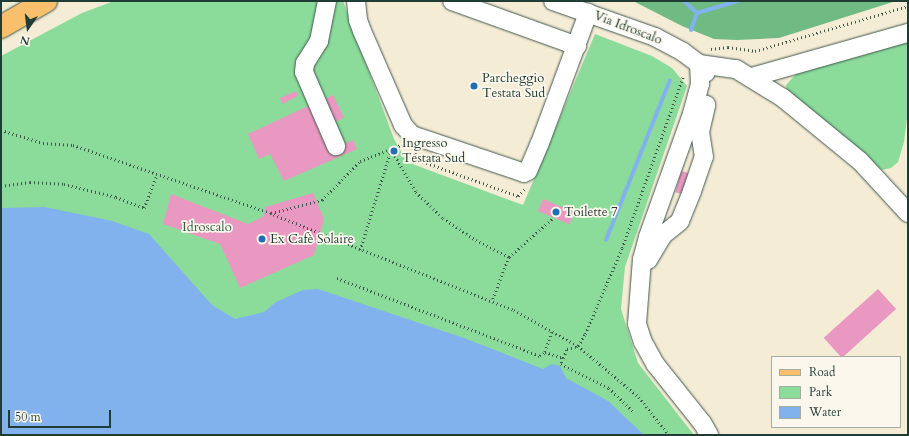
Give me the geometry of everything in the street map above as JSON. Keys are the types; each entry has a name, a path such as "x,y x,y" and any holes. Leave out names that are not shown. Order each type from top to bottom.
{"main road":[{"path":"1,27 46,1"}],"street":[{"path":"327,1 318,44 305,64 304,72 336,146"},
{"path":"356,1 357,16 362,31 403,125 412,135 524,173 528,171 577,46 588,13"},
{"path":"452,1 577,46"},
{"name":"Via Idroscalo","path":"553,1 655,36 696,61"},
{"path":"752,77 908,33"},
{"path":"696,61 736,68 752,77 815,122 860,162 908,213"},
{"path":"696,61 700,84 692,114 648,237 640,283 637,324 643,342 656,365 703,424 709,435"},
{"path":"640,283 653,250 663,235 680,221 704,157 700,132 709,93 708,75 696,61"}],"path":[{"path":"696,61 704,50 728,47 755,51 908,6"},
{"path":"578,346 622,248 682,79"},
{"path":"1,130 37,141 73,145 270,213 514,310 578,346 639,397 669,435"},
{"path":"270,213 322,200 360,161 398,147"},
{"path":"413,148 419,160 518,196 524,193 527,186"},
{"path":"360,250 391,149"},
{"path":"391,149 416,192 443,218 476,240 509,257"},
{"path":"1,186 30,182 64,184 116,197 144,208 157,174"},
{"path":"492,302 509,257 553,218"},
{"path":"337,278 540,356 545,352 552,332"},
{"path":"578,346 567,349 561,364 609,388 635,413"},
{"path":"545,352 563,358"}],"green space":[{"name":"Idroscalo","path":"114,1 343,1 394,139 407,162 523,205 595,34 652,56 672,68 687,86 625,267 621,309 638,363 694,435 1,435 1,56 82,13"},
{"path":"633,1 896,1 779,38 737,40 714,39 682,26"},
{"path":"908,37 908,110 904,142 898,162 891,168 882,170 787,91 786,85 797,73"}],"water":[{"name":"Idroscalo","path":"45,207 112,221 149,234 212,305 235,319 264,312 276,302 303,290 318,289 464,338 543,369 551,364 560,366 566,378 608,401 644,435 1,435 1,208"}],"building":[{"path":"296,91 298,96 282,104 280,98"},
{"path":"333,95 344,117 332,123 321,101"},
{"path":"308,106 312,106 321,127 319,130 323,131 331,150 353,140 357,149 284,181 270,154 259,159 248,134"},
{"path":"681,171 692,174 686,195 675,192"},
{"name":"Ex Cafè Solaire","path":"313,193 324,219 314,255 240,288 220,244 163,224 171,194 248,224 264,216 265,207"},
{"name":"Toilette 7","path":"543,199 574,212 569,224 538,211"},
{"path":"878,289 896,309 844,356 840,356 824,338"}],"waterway":[{"path":"684,1 697,13"},
{"path":"697,13 738,1"},
{"path":"691,30 697,13"},
{"path":"606,240 670,80"}],"place":[{"name":"Parcheggio Testata Sud","path":"474,86"},
{"name":"Ingresso Testata Sud","path":"394,151"},
{"name":"Toilette 7","path":"556,212"},
{"name":"Ex Cafè Solaire","path":"262,239"}]}
